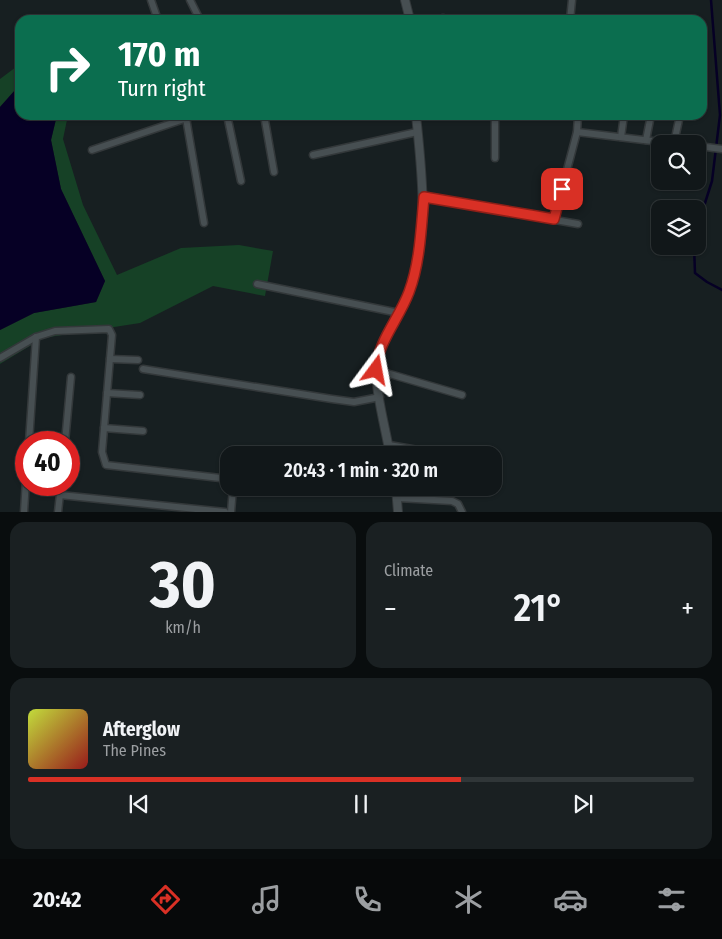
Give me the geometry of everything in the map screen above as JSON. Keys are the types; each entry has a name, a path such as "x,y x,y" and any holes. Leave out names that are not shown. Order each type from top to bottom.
{"street":[{"path":"151,0 156,15"},
{"path":"190,0 198,15"},
{"path":"405,0 409,15"},
{"path":"570,15 572,0"},
{"path":"92,150 180,120"},
{"path":"186,120 204,223"},
{"path":"228,120 241,181"},
{"path":"265,120 274,172"},
{"path":"395,446 389,445 376,370 377,360 384,340 409,292 416,264 424,197 416,120"},
{"path":"495,120 496,158"},
{"path":"554,219 577,132 578,120"},
{"path":"621,137 623,120"},
{"path":"646,140 649,120"},
{"path":"677,135 679,120"},
{"path":"314,155 417,132"},
{"path":"577,132 651,141"},
{"path":"706,147 721,149"},
{"path":"424,197 578,224"},
{"path":"257,284 398,312"},
{"path":"0,364 0,358 36,337 64,330 109,329 112,335 102,457 106,465 220,478"},
{"path":"30,431 36,337"},
{"path":"110,359 138,360"},
{"path":"143,369 354,402 380,397"},
{"path":"376,370 462,396"},
{"path":"66,431 71,377"},
{"path":"107,393 140,395"},
{"path":"104,428 144,431"},
{"path":"24,512 25,496"},
{"path":"58,512 60,496"},
{"path":"70,496 225,512"},
{"path":"231,512 232,496"},
{"path":"398,512 398,498 452,502 458,504 462,512"}],"green space":[{"path":"15,68 15,90 0,107 0,79"},
{"path":"56,120 67,120 63,139 83,205 117,275 181,248 239,245 273,251 265,296 213,286 140,323 43,338 0,364 0,330 34,313 96,302 105,281 61,189 51,140"}],"shaded area":[{"path":"15,90 15,120 56,120 51,140 61,189 105,281 96,302 34,313 0,330 0,107"}],"waterway":[{"path":"706,200 712,181 720,115 711,0"},
{"path":"694,255 695,273 722,290"}],"route":[{"path":"376,370 377,360 384,340 409,292 421,234 424,197 554,219 562,189"}]}
